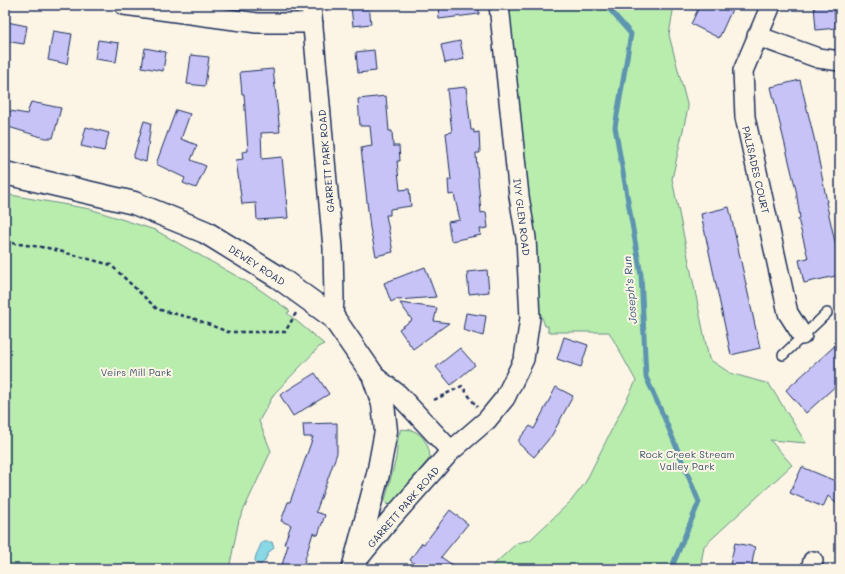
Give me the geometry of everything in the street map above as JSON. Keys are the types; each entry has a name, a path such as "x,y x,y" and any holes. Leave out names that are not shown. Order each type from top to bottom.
{"street":[{"path":"124,5 257,23 312,14"},
{"name":"IVY GLEN ROAD","path":"451,451 487,420 504,398 524,359 530,318 526,238 519,196 499,5"},
{"name":"PALISADES COURT","path":"771,5 743,72 744,117 788,313 802,335"},
{"name":"GARRETT PARK ROAD","path":"312,14 333,248 333,317"},
{"path":"757,36 818,58 840,61"},
{"name":"DEWEY ROAD","path":"5,173 134,203 205,232 278,277 333,317 373,375 398,394 451,451"},
{"name":"GARRETT PARK ROAD","path":"354,567 378,474 386,431 383,404 373,375"},
{"name":"GARRETT PARK ROAD","path":"354,567 390,520 451,451"}],"lane":[{"path":"783,354 827,313"}],"path":[{"path":"5,242 48,248 111,265 157,309 195,318 228,332 285,332 305,297"},
{"path":"434,400 462,386 487,420"}],"green space":[{"name":"Rock Creek Stream Valley Park","path":"499,5 674,5 669,35 688,108 672,179 709,359 730,373 769,384 806,443 770,440 792,465 704,546 700,569 489,569 517,543 530,540 571,501 585,483 636,381 609,332 548,332 548,326 545,326 529,282"},
{"name":"Veirs Mill Park","path":"5,194 90,209 155,230 256,287 290,311 287,313 324,344 320,346 274,394 259,421 271,451 239,520 229,569 5,569"},
{"path":"401,429 410,430 422,437 429,449 430,458 391,504 387,505 385,500 396,458 398,437"}],"water":[{"path":"272,542 274,548 269,552 264,562 258,564 255,561 256,556 261,543"}],"building":[{"path":"369,5 371,24 353,26 351,6"},
{"path":"438,5 479,5 479,14 439,19"},
{"path":"700,5 734,5 719,38 691,24"},
{"path":"814,5 834,5 836,28 816,30"},
{"path":"7,22 27,26 24,44 5,41"},
{"path":"53,31 72,34 67,64 48,60"},
{"path":"98,40 119,43 116,62 95,59"},
{"path":"460,41 464,59 445,63 441,45"},
{"path":"145,48 166,52 163,71 142,67"},
{"path":"374,50 376,71 358,73 356,52"},
{"path":"191,55 209,57 205,86 187,84"},
{"path":"273,69 280,132 261,133 262,159 282,157 288,218 257,220 256,203 242,204 236,160 243,159 242,152 248,151 244,94 242,94 240,72"},
{"path":"800,80 816,146 826,202 840,264 840,275 804,283 799,260 808,258 798,219 800,218 796,190 771,87"},
{"path":"466,87 471,130 474,130 474,133 479,132 480,153 476,153 476,155 481,213 486,212 488,228 480,229 481,235 451,241 448,222 460,220 454,194 449,195 448,180 451,180 446,133 452,132 447,89"},
{"path":"386,96 389,131 392,131 393,146 399,146 400,161 397,161 400,190 409,189 411,206 390,209 390,215 386,215 393,252 376,256 370,228 361,148 372,146 370,126 360,126 358,99"},
{"path":"31,102 61,108 53,138 45,138 5,126 5,110 27,114"},
{"path":"176,110 190,114 181,139 197,145 191,160 206,166 196,188 183,183 185,178 156,164"},
{"path":"144,121 151,123 146,162 133,158"},
{"path":"86,127 109,133 104,151 81,146"},
{"path":"729,207 760,348 731,355 701,214"},
{"path":"425,267 436,297 397,299 391,302 384,283"},
{"path":"487,270 489,292 469,294 467,272"},
{"path":"400,303 437,308 434,321 449,323 413,349 399,329 412,320"},
{"path":"466,313 486,316 483,336 463,330"},
{"path":"564,337 588,345 581,367 557,359"},
{"path":"840,341 840,382 806,413 786,390"},
{"path":"460,348 475,365 451,385 436,367"},
{"path":"315,373 329,394 293,416 280,395"},
{"path":"556,387 573,396 552,435 534,457 519,444 519,439 530,426 534,429"},
{"path":"337,423 337,453 316,512 325,515 318,535 313,533 302,569 282,565 288,545 284,544 291,525 281,521 288,502 290,502 313,437 304,437 303,424"},
{"path":"802,467 840,483 840,507 828,496 823,507 790,493"},
{"path":"450,510 468,524 441,557 458,569 422,569 410,560 422,543 424,544"},
{"path":"735,543 755,547 751,569 729,569"}],"waterway":[{"name":"Joseph's Run","path":"606,5 631,34 615,127 641,275 646,377 699,502 671,569"}]}
